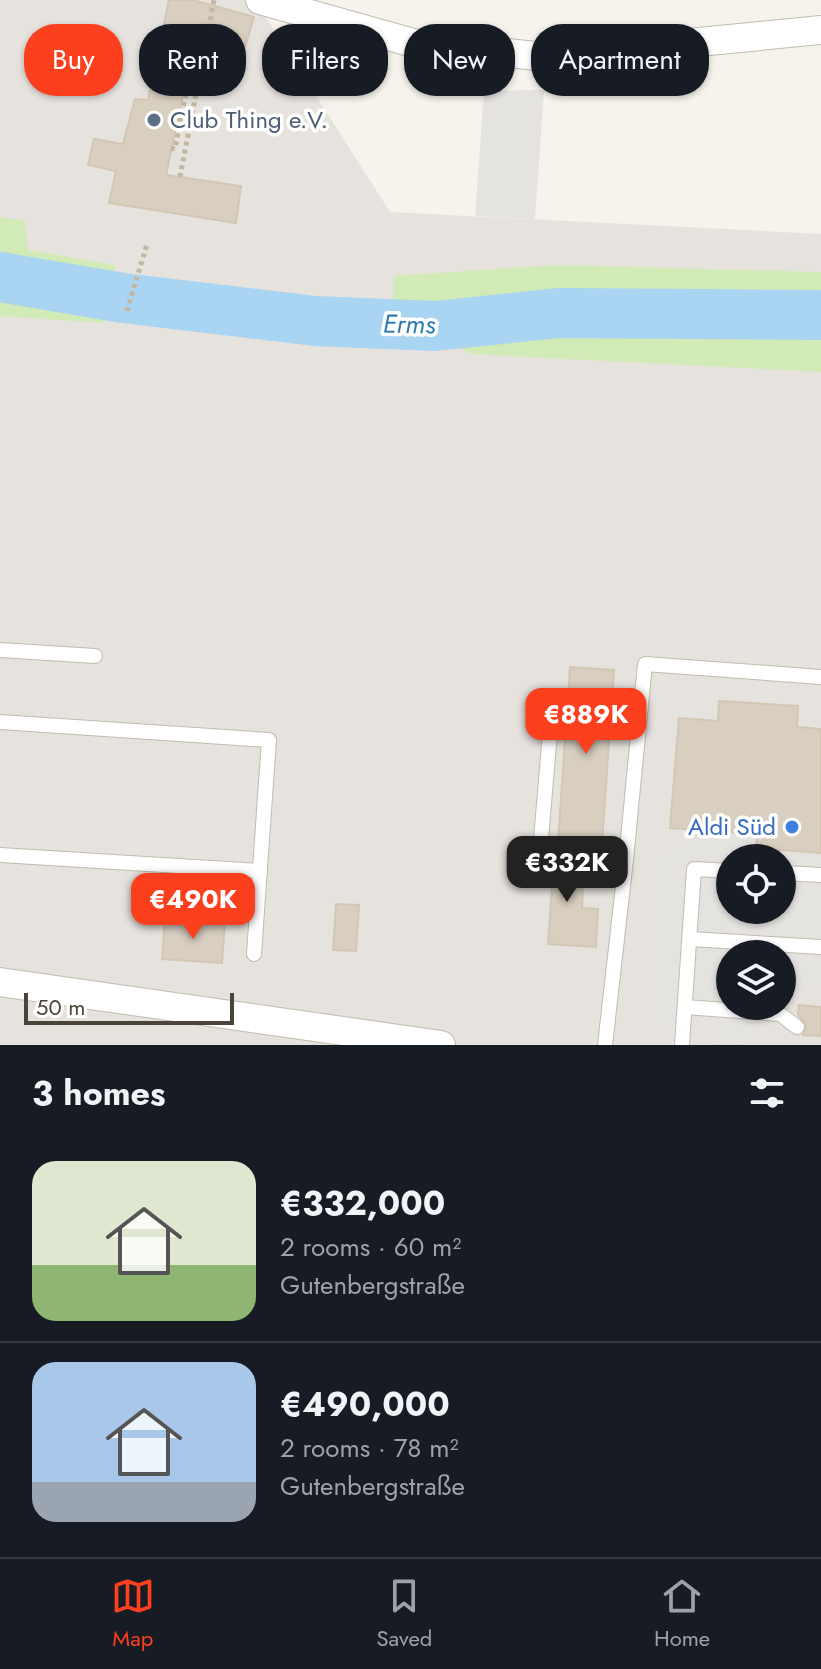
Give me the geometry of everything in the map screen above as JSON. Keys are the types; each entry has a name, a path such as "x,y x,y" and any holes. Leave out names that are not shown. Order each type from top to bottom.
{"street":[{"path":"260,0 413,43 546,57 821,30"},
{"path":"0,982 441,1045"}],"lane":[{"path":"0,650 95,656"},
{"path":"605,1045 645,664 821,677"},
{"path":"552,709 540,851 626,859"},
{"path":"0,722 269,740 254,954"},
{"path":"0,855 260,871"},
{"path":"682,1045 694,869 716,870"},
{"path":"796,874 821,875"},
{"path":"690,939 821,947"},
{"path":"685,1007 716,1009"},
{"path":"788,1020 797,1027"}],"path":[{"path":"209,24 214,0"},
{"path":"171,148 175,149 185,96"},
{"path":"180,177 196,96"},
{"path":"127,311 147,244"}],"shaded area":[{"path":"0,0 255,0 270,24 262,24 262,96 316,96 390,212 821,234 821,1045 0,1045"},
{"path":"515,90 531,90 531,96 544,96 535,219 475,216 484,96 515,96"},
{"path":"678,828 757,834 756,844 716,844 716,924 796,924 796,851 821,853 821,985 796,984 796,940 716,940 716,1020 762,1020 763,1045 715,1044 716,1029 648,1022 658,850 676,850"}],"green space":[{"path":"0,217 25,221 28,250 115,265 104,323 0,316"},
{"path":"556,265 821,272 821,372 471,354 393,305 394,276"}],"building":[{"name":"Club Thing e.V.","path":"169,0 193,0 254,17 246,44 246,24 164,24"},
{"name":"Club Thing e.V.","path":"149,96 183,96 166,175 241,186 236,223 109,203 116,171 88,165 94,139 123,144 135,99 148,100"},
{"path":"570,667 614,670 602,842 586,841 586,845 558,843"},
{"path":"719,701 798,706 797,727 821,729 821,853 796,851 796,844 756,844 757,834 670,828 679,718 718,721"},
{"path":"532,861 584,865 582,908 598,909 596,947 548,944 552,887 531,885"},
{"path":"336,904 359,905 356,951 333,950"},
{"path":"165,918 225,923 222,963 162,959"},
{"path":"799,1005 821,1007 821,1036 803,1035 806,1024 798,1015"}],"waterway":[{"name":"Erms","path":"0,277 123,298 315,321 435,326 558,313 821,315"}],"place":[{"name":"Club Thing e.V.","path":"154,120"},
{"name":"Aldi Süd","path":"792,827"}]}
